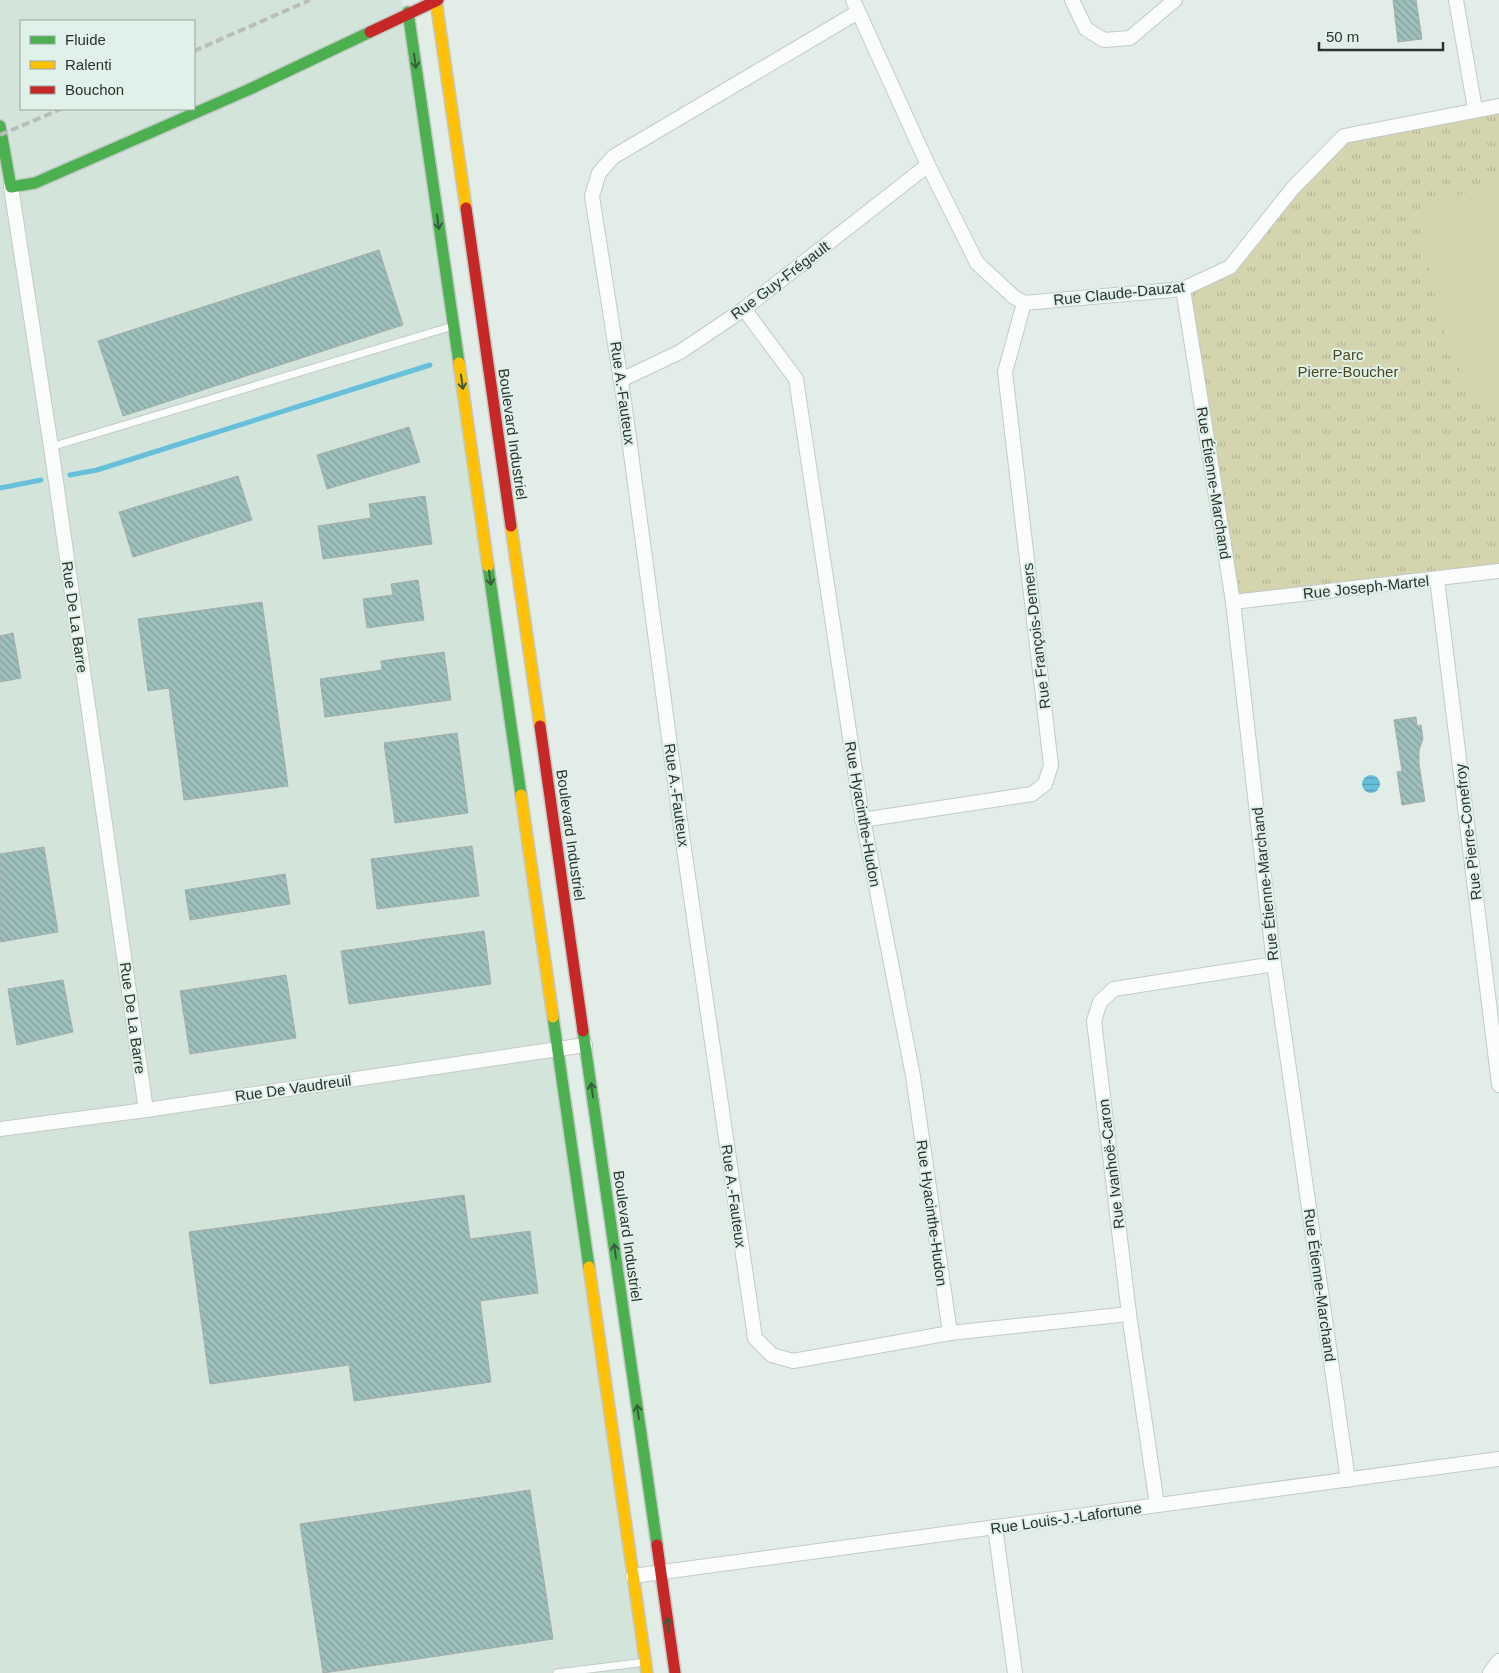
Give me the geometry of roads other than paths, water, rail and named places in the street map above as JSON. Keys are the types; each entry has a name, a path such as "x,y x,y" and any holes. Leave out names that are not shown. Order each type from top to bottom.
{"street":[{"path":"11,187 46,180 115,150 250,90 408,12 437,0"},
{"name":"Boulevard Industriel","path":"437,0 466,333 479,404 548,887 557,1049 629,1449 661,1572 675,1673"},
{"path":"1072,0 1086,29 1104,40 1130,38 1175,0"},
{"path":"1456,0 1475,109"},
{"path":"855,6 928,165 977,263 1014,297 1024,302"},
{"name":"Rue A.-Fauteux","path":"855,6 613,156 599,173 592,196 621,380 681,825 755,1338 772,1354 793,1361 950,1334 1129,1314"},
{"name":"Boulevard Industriel","path":"408,12 479,404 548,887 585,1045 629,1449 633,1576 647,1668"},
{"name":"Rue Claude-Dauzat","path":"1024,302 1183,289 1230,267 1293,188 1344,136 1475,109 1499,106"},
{"name":"Rue De La Barre","path":"0,126 51,447 146,1110"},
{"name":"Rue Guy-Frégault","path":"621,380 680,352 744,310 928,165"},
{"name":"Rue Étienne-Marchand","path":"1183,289 1233,602 1274,964 1348,1480"},
{"name":"Rue François-Demers","path":"862,820 1032,794 1045,784 1051,765 1004,372 1024,302"},
{"name":"Rue Hyacinthe-Hudon","path":"744,310 796,379 862,820 913,1076 950,1334"},
{"name":"Rue Joseph-Martel","path":"1233,602 1499,571"},
{"name":"Rue Pierre-Conefroy","path":"1437,579 1499,1081"},
{"name":"Rue Ivanhoë-Caron","path":"1157,1506 1129,1314 1094,1020 1100,1002 1114,989 1274,964"},
{"name":"Rue De Vaudreuil","path":"0,1129 146,1110 585,1045"},
{"name":"Rue Louis-J.-Lafortune","path":"633,1576 1499,1459"},
{"path":"995,1527 1015,1673"},
{"path":"1490,1673 1499,1661"}],"lane":[{"path":"51,447 466,333"},
{"path":"556,1673 647,1668"}],"water":[{"path":"1371,775 1377,778 1380,784 1377,790 1371,793 1365,790 1362,784 1365,778"}],"waterway":[{"path":"70,475 97,470 430,365"},
{"path":"0,488 41,480"}],"railway":[{"path":"195,51 310,0"},
{"path":"0,135 59,110"}],"park label":[{"name":"Parc Pierre-Boucher","path":"1348,362"}]}
